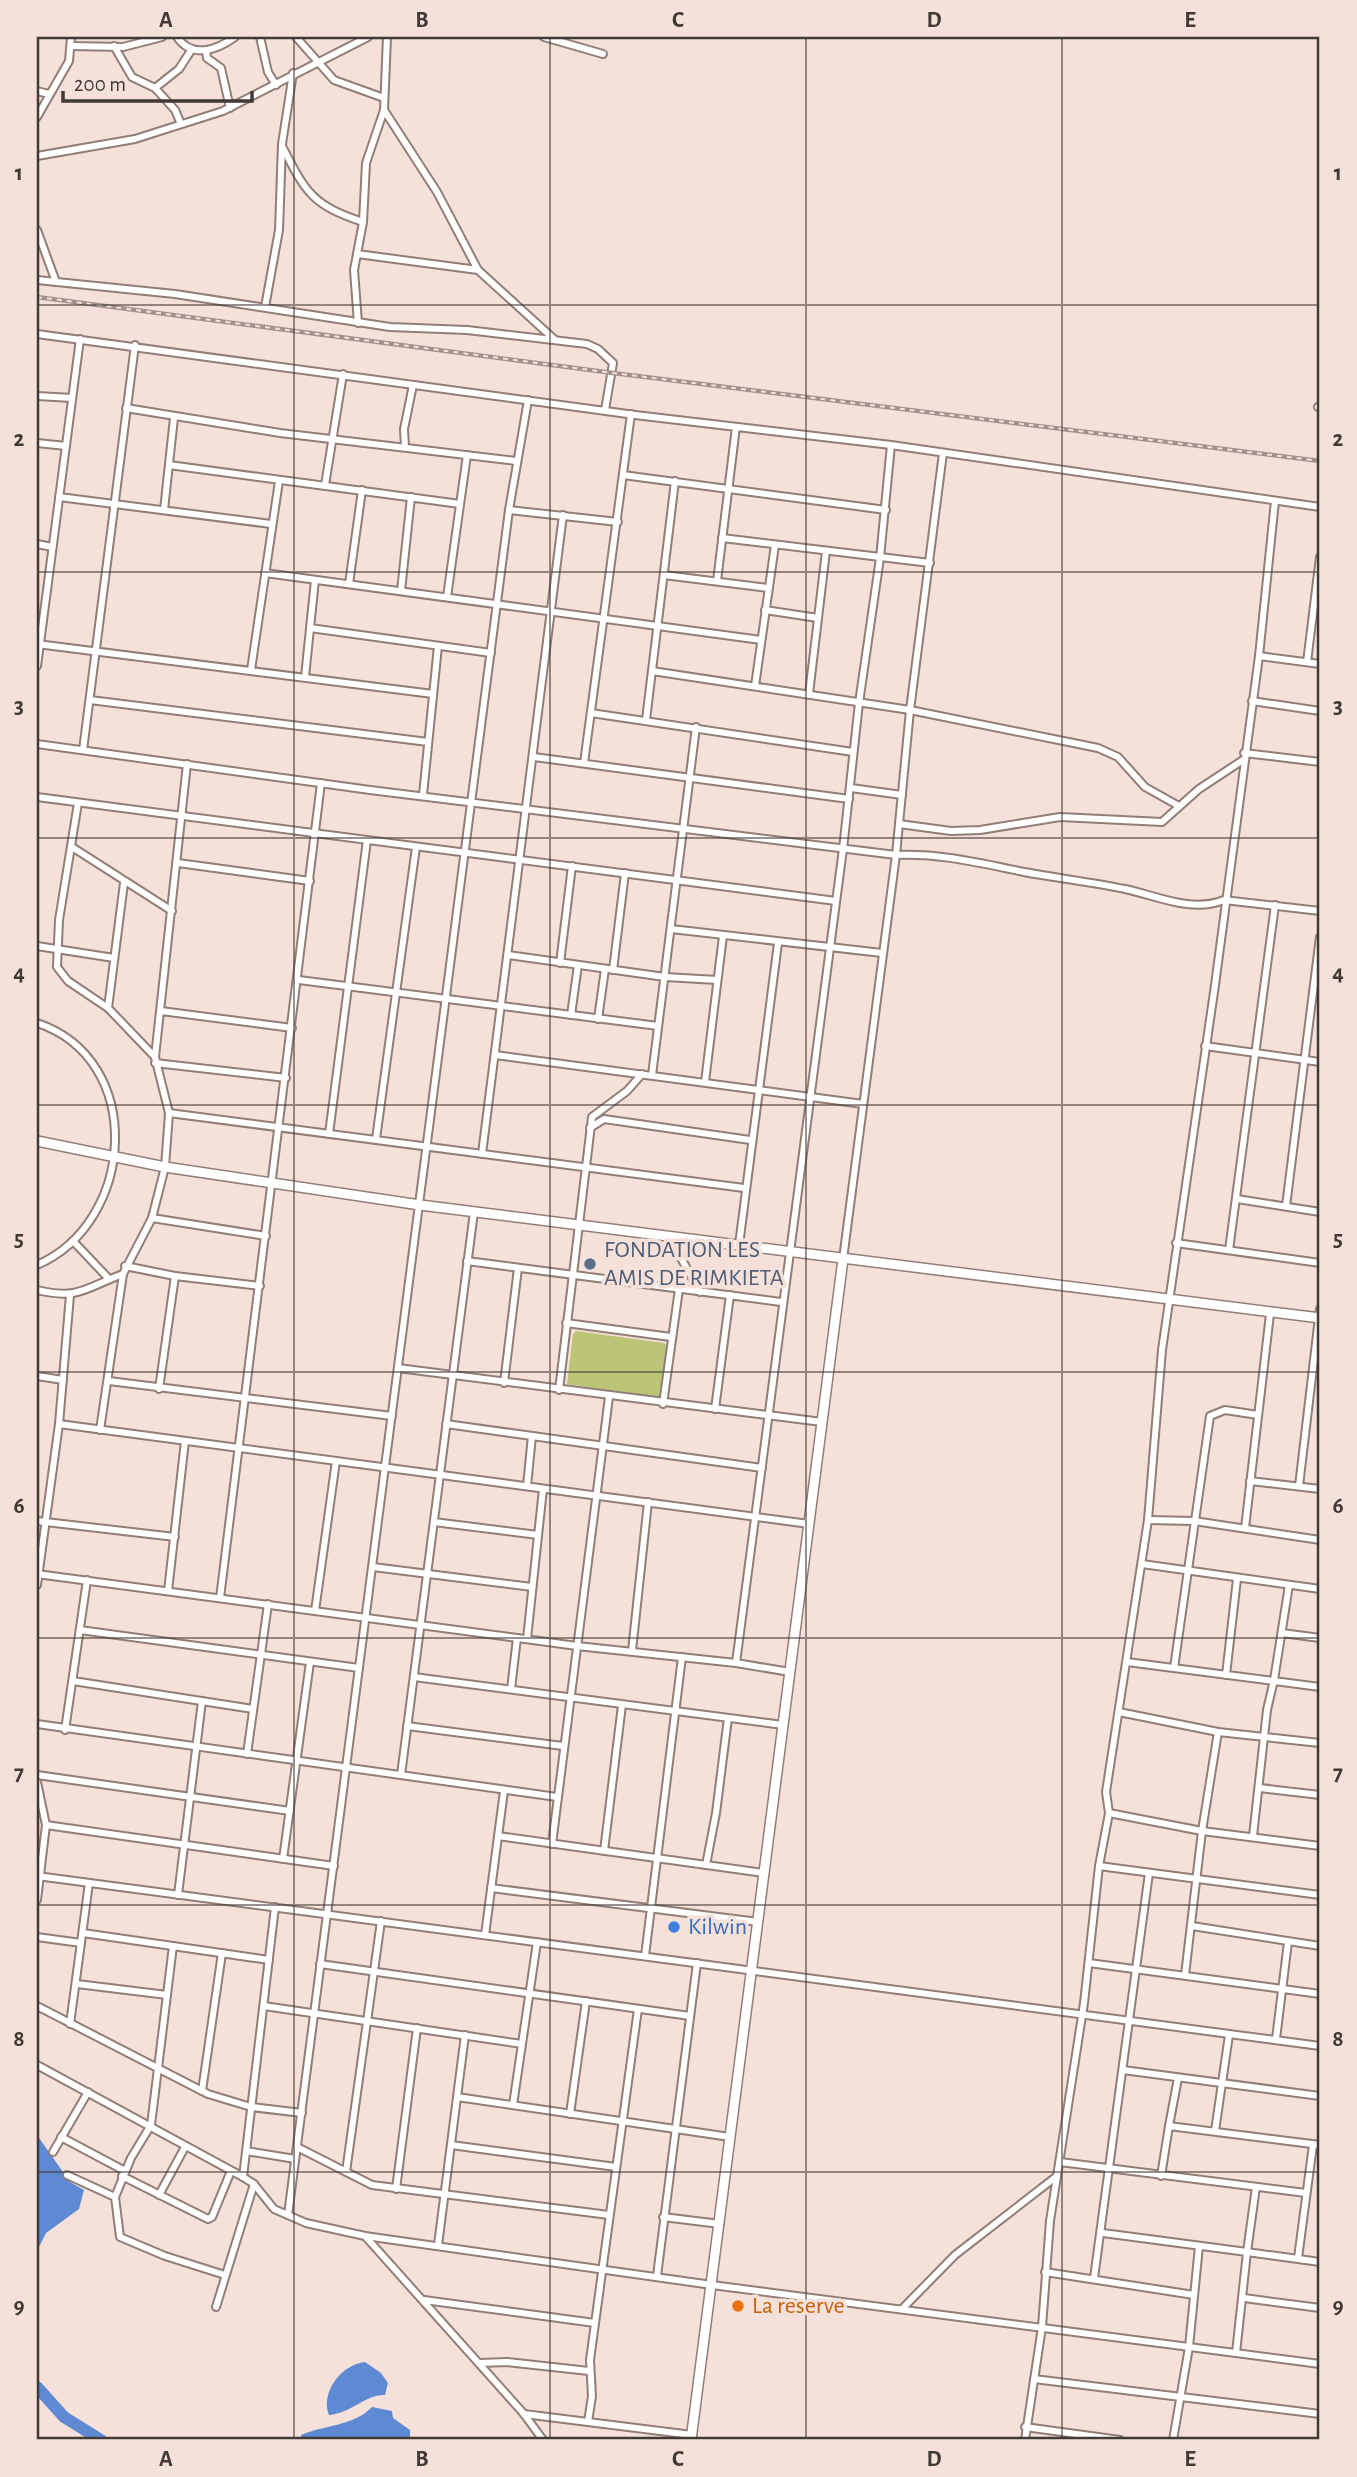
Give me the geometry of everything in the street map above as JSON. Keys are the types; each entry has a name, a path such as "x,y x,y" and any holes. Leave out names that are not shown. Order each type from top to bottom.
{"street":[{"path":"37,117 69,61 71,37"},
{"path":"71,46 135,45 162,37"},
{"path":"177,37 182,44 192,49 206,51 218,48 235,37"},
{"path":"260,37 268,72 276,85"},
{"path":"296,37 334,80 384,97"},
{"path":"37,156 135,139 230,108 354,40 368,37"},
{"path":"358,323 354,270 363,222 366,163 384,110 387,37"},
{"path":"544,37 603,54"},
{"path":"114,46 132,77 155,88 175,110 181,124"},
{"path":"155,88 179,69 192,49"},
{"path":"206,51 207,58 221,68 230,108"},
{"path":"265,307 279,230 282,144 293,74"},
{"path":"37,91 49,94"},
{"path":"384,110 437,192 478,270 555,340"},
{"path":"282,144 296,173 319,204 363,222"},
{"path":"37,230 57,282"},
{"path":"357,254 478,270"},
{"path":"37,280 265,307 358,323 587,344 598,349 613,363 604,410"},
{"path":"37,334 135,345 632,414 891,445 1320,507"},
{"path":"37,666 80,339"},
{"path":"83,750 135,345"},
{"path":"325,485 343,374"},
{"path":"405,447 404,429 413,385"},
{"path":"37,396 72,398"},
{"path":"288,2215 496,604 516,461 528,400"},
{"path":"125,408 174,418 516,461"},
{"path":"584,763 632,414"},
{"path":"164,510 174,418"},
{"path":"717,581 736,427"},
{"path":"37,443 66,446"},
{"path":"736,1663 851,788 859,703 886,510 891,445"},
{"path":"524,2414 691,2438 881,953 896,855 910,710 943,453"},
{"path":"447,597 467,455"},
{"path":"169,466 460,504"},
{"path":"623,475 886,510"},
{"path":"251,670 279,481"},
{"path":"646,720 675,481"},
{"path":"349,584 362,490"},
{"path":"59,497 271,524"},
{"path":"401,592 411,497"},
{"path":"1025,2440 1042,2327 1045,2272 1057,2176 1082,2015 1099,1866 1109,1813 1106,1792 1149,1520 1168,1298 1259,656 1275,501"},
{"path":"509,510 618,522"},
{"path":"482,1154 563,515"},
{"path":"722,538 930,563"},
{"path":"37,544 52,547"},
{"path":"755,686 775,545"},
{"path":"809,694 826,551"},
{"path":"1307,662 1320,557"},
{"path":"265,573 761,640"},
{"path":"664,575 768,588"},
{"path":"304,677 315,580"},
{"path":"765,610 818,618"},
{"path":"310,628 491,653"},
{"path":"38,644 433,694"},
{"path":"423,795 438,646"},
{"path":"1259,656 1320,664"},
{"path":"652,671 910,710 1107,751 1118,757 1145,787 1179,806"},
{"path":"90,700 428,742"},
{"path":"1252,702 1320,711"},
{"path":"591,713 853,752"},
{"path":"652,1075 696,727"},
{"path":"37,744 843,849 961,858 1127,889 1177,903 1212,905 1224,900 1320,911"},
{"path":"534,757 849,799"},
{"path":"899,824 951,831 980,830 1060,817 1158,822 1167,819 1199,789 1243,757 1320,762"},
{"path":"100,1430 123,1274 152,1219 165,1167 169,1114 155,1060 187,765"},
{"path":"220,1598 299,980 321,783"},
{"path":"851,788 902,795"},
{"path":"37,797 835,901"},
{"path":"78,803 56,948 57,967 62,975 108,1008 155,1060 286,1078"},
{"path":"329,1134 367,840"},
{"path":"72,847 124,883 172,911"},
{"path":"376,1139 416,847"},
{"path":"178,863 310,881"},
{"path":"560,963 572,866"},
{"path":"598,1018 625,873"},
{"path":"108,1008 124,883"},
{"path":"1229,1250 1275,905"},
{"path":"671,929 881,953"},
{"path":"705,1082 723,936"},
{"path":"1286,1206 1320,937"},
{"path":"739,1245 750,1140 778,943"},
{"path":"37,946 114,958"},
{"path":"508,955 664,976 717,980"},
{"path":"571,1015 578,965"},
{"path":"299,980 658,1026"},
{"path":"160,1010 292,1028"},
{"path":"1312,1014 1320,1016"},
{"path":"37,1023 66,1035 96,1072 110,1101 116,1129 115,1157 109,1185 97,1210 74,1242 54,1258 37,1265"},
{"path":"1205,1046 1320,1062"},
{"path":"495,1055 863,1104"},
{"path":"559,1390 590,1128 595,1113 625,1093 642,1074"},
{"path":"169,1114 744,1188"},
{"path":"590,1128 604,1119 750,1140"},
{"path":"37,1141 165,1167 420,1205 1168,1298 1270,1314 1320,1315 1299,1486"},
{"path":"1237,1199 1320,1212"},
{"path":"401,1775 474,1212"},
{"path":"152,1219 266,1236"},
{"path":"682,1239 681,1258 700,1292"},
{"path":"74,1242 109,1279"},
{"path":"1176,1243 1320,1263"},
{"path":"467,1261 572,1277 782,1302"},
{"path":"125,1266 176,1276 260,1286"},
{"path":"504,1383 518,1268"},
{"path":"37,1290 70,1295 123,1274"},
{"path":"159,1389 176,1276"},
{"path":"663,1404 678,1289"},
{"path":"37,1585 59,1424 70,1295"},
{"path":"715,1409 730,1295"},
{"path":"1245,1528 1270,1314"},
{"path":"566,1323 671,1337"},
{"path":"398,1368 663,1404 822,1422"},
{"path":"37,1377 63,1380"},
{"path":"1312,1378 1320,1377"},
{"path":"109,1381 392,1416"},
{"path":"552,1844 609,1397"},
{"path":"1174,1668 1190,1572 1194,1521 1210,1416 1225,1410 1258,1415"},
{"path":"59,1424 809,1524"},
{"path":"446,1424 762,1468"},
{"path":"527,1486 532,1436"},
{"path":"168,1591 185,1441"},
{"path":"315,1611 337,1461"},
{"path":"1250,1481 1320,1489"},
{"path":"527,1639 543,1489"},
{"path":"632,1651 648,1502"},
{"path":"1149,1520 1194,1521 1320,1540"},
{"path":"37,1521 175,1537"},
{"path":"434,1522 538,1535"},
{"path":"1142,1564 1320,1589"},
{"path":"373,1567 532,1587"},
{"path":"38,1574 790,1672"},
{"path":"1226,1675 1237,1579"},
{"path":"65,1730 87,1580"},
{"path":"1253,1836 1267,1710 1289,1585"},
{"path":"247,1754 268,1604"},
{"path":"80,1630 359,1668"},
{"path":"1282,1633 1320,1638"},
{"path":"511,1689 517,1638"},
{"path":"645,1956 682,1657"},
{"path":"283,1859 310,1661"},
{"path":"1127,1662 1320,1686"},
{"path":"414,1677 783,1725"},
{"path":"73,1681 253,1709"},
{"path":"178,1895 202,1700"},
{"path":"604,1851 622,1705"},
{"path":"1119,1712 1218,1732 1320,1743"},
{"path":"706,1865 716,1813 728,1717"},
{"path":"37,1724 557,1797"},
{"path":"407,1726 563,1746"},
{"path":"1185,1975 1202,1831 1218,1732"},
{"path":"37,1775 290,1811"},
{"path":"37,1782 46,1825 37,1900"},
{"path":"1260,1788 1320,1796"},
{"path":"485,1935 504,1791"},
{"path":"1109,1813 1202,1831 1320,1846"},
{"path":"46,1825 334,1866"},
{"path":"498,1836 764,1873"},
{"path":"1099,1866 1320,1895"},
{"path":"1094,2278 1103,2232 1149,1873"},
{"path":"38,1876 1320,2046"},
{"path":"70,2024 89,1883"},
{"path":"491,1888 758,1922"},
{"path":"243,2177 275,1907"},
{"path":"346,2172 381,1921"},
{"path":"1192,1926 1320,1946"},
{"path":"83,1933 269,1960"},
{"path":"37,1937 81,1943"},
{"path":"513,2105 537,1942"},
{"path":"1276,2039 1288,1942"},
{"path":"173,1946 151,2125 124,2174 115,2197 120,2237 164,2256 225,2275"},
{"path":"202,2091 222,1953"},
{"path":"657,2276 696,1963"},
{"path":"1089,1963 1320,1994"},
{"path":"320,1964 690,2016"},
{"path":"77,1984 167,1995"},
{"path":"570,2113 586,2001"},
{"path":"37,2006 202,2091 251,2107 302,2113"},
{"path":"264,2006 522,2044"},
{"path":"589,2422 592,2396 589,2371 638,2009"},
{"path":"396,2189 417,2028"},
{"path":"438,2245 466,2035"},
{"path":"1215,2131 1229,2035"},
{"path":"37,2065 243,2177 254,2184 274,2209 306,2223 365,2236 712,2285 1320,2364"},
{"path":"1123,2070 1320,2096"},
{"path":"1161,2176 1178,2078"},
{"path":"53,2152 88,2092"},
{"path":"457,2097 730,2137"},
{"path":"1169,2126 1317,2145 1306,2193 1298,2258"},
{"path":"61,2137 159,2195 210,2219 231,2171"},
{"path":"451,2145 616,2167"},
{"path":"159,2195 185,2147"},
{"path":"297,2147 372,2185 609,2216"},
{"path":"246,2151 295,2159"},
{"path":"1060,2162 1306,2193"},
{"path":"67,2175 115,2197"},
{"path":"902,2309 955,2255 978,2241 1057,2176"},
{"path":"216,2307 254,2184"},
{"path":"1236,2353 1256,2187"},
{"path":"663,2217 720,2224"},
{"path":"1103,2232 1320,2262"},
{"path":"365,2236 480,2363 543,2440"},
{"path":"1173,2440 1189,2347 1199,2246"},
{"path":"1045,2272 1194,2295"},
{"path":"1244,2298 1320,2308"},
{"path":"424,2300 595,2323"},
{"path":"480,2363 507,2362 589,2371"},
{"path":"1034,2379 1320,2414"},
{"path":"1026,2427 1120,2440"}],"green space":[{"path":"576,1331 664,1343 667,1346 660,1398 567,1384 573,1334"}],"water":[{"path":"37,2135 70,2182 84,2190 79,2209 46,2233 37,2251"},
{"path":"365,2362 381,2373 388,2383 385,2395 371,2397 345,2411 329,2415 328,2397 335,2381 348,2368"},
{"path":"372,2407 392,2411 393,2418 410,2430 410,2439 302,2440 301,2435 348,2422"}],"waterway":[{"path":"37,2387 64,2417 101,2440"}],"railway":[{"path":"37,297 613,373 1320,461"}],"place":[{"name":"FONDATION LES AMIS DE RIMKIETA","path":"590,1264"},
{"name":"Kilwin","path":"674,1927"},
{"name":"La reserve","path":"738,2306"}]}
